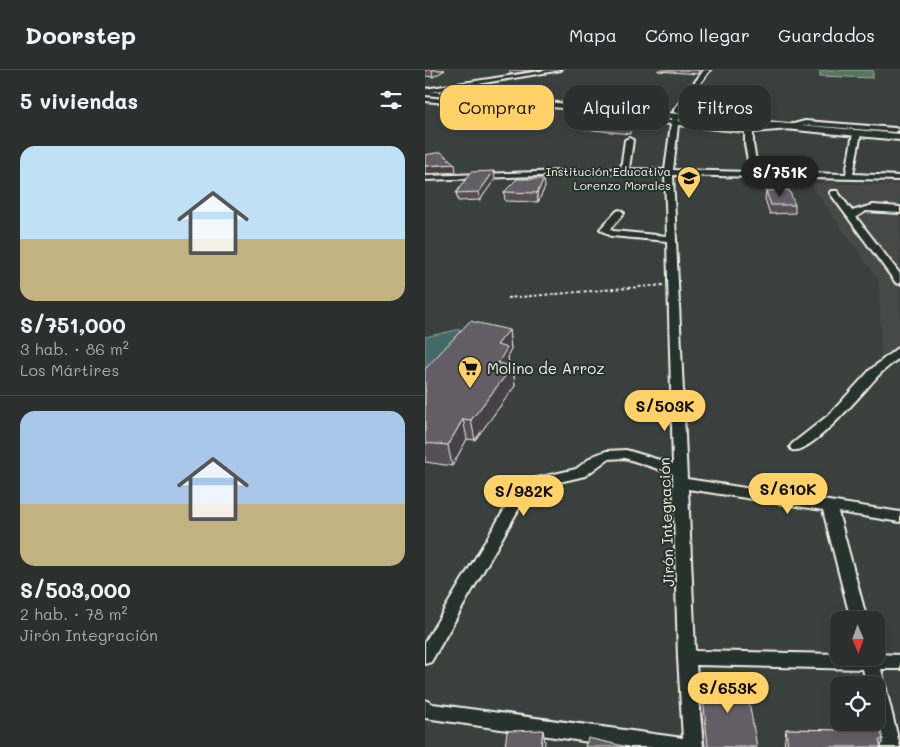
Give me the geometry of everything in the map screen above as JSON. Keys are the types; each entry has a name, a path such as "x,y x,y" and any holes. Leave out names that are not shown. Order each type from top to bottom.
{"main road":[{"path":"427,90 440,91"},
{"path":"669,117 679,117"},
{"path":"771,125 857,133 898,134"}],"street":[{"path":"496,70 496,79"},
{"path":"427,90 558,70"},
{"path":"673,117 707,70"},
{"path":"427,90 440,90"},
{"path":"425,99 440,100"},
{"path":"669,117 679,118"},
{"name":"Jirón Integración","path":"673,117 669,172 687,658 693,747"},
{"path":"771,128 790,127 805,123 898,134"},
{"path":"745,130 755,175"},
{"path":"849,177 857,133"},
{"path":"625,171 629,140"},
{"path":"425,178 625,171 896,178 900,183"},
{"path":"834,193 900,281"},
{"path":"851,217 855,212 863,209 900,210"},
{"path":"620,213 605,229 611,233 672,239"},
{"path":"797,448 834,417 874,373 900,351"},
{"path":"425,657 520,495 538,482 580,473 606,455 631,455 681,477 829,506 900,517"},
{"path":"829,506 857,611"},
{"path":"687,658 830,659"},
{"path":"885,660 900,662"},
{"path":"425,708 428,711 684,747"},
{"path":"885,723 891,747"}],"path":[{"path":"507,298 674,284"}],"shaded area":[{"path":"810,183 900,185 900,364 881,357 879,281"}],"green space":[{"path":"820,70 873,70 873,78 820,76"}],"water":[{"path":"461,329 447,365 425,368 425,337"}],"building":[{"path":"441,152 455,164 425,166 425,155"},
{"path":"494,171 479,192 456,193 471,172"},
{"path":"517,179 544,179 537,193 504,192"},
{"path":"789,190 795,205 771,205 766,191"},
{"name":"Molino de Arroz","path":"470,321 509,330 497,345 507,348 498,363 513,366 471,420 463,419 448,445 425,443 425,369"},
{"path":"701,676 746,685 757,747 708,747"},
{"path":"786,729 881,731 883,740 879,740 881,747 788,747"},
{"path":"543,730 541,747 505,747 507,731"},
{"path":"588,738 628,747 585,747"}],"place":[{"name":"Institución Educativa Lorenzo Morales","path":"689,199"},
{"name":"Molino de Arroz","path":"470,389"}]}
